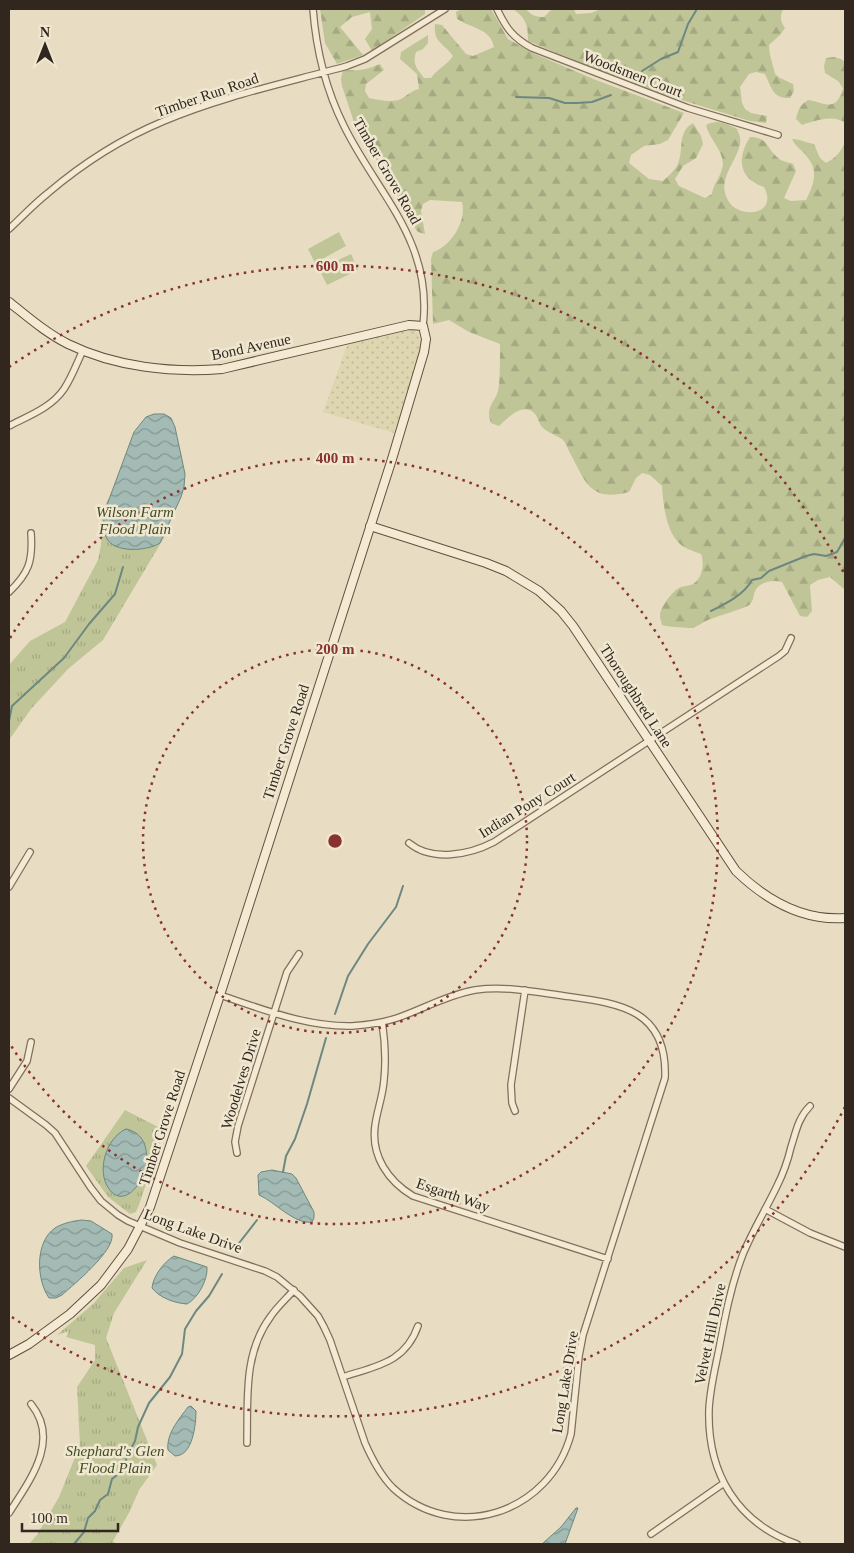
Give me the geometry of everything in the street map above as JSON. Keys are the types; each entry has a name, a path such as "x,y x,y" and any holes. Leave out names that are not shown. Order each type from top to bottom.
{"street":[{"name":"Timber Grove Road","path":"9,1355 48,1330 86,1301 116,1266 140,1227 157,1188 424,352 426,339 424,288 418,263 402,220 348,134 334,102 324,72 315,31 313,9"},
{"name":"Timber Run Road","path":"9,229 48,193 81,168 118,144 146,129 214,103 365,59 445,9"},
{"name":"Woodsmen Court","path":"497,9 514,37 532,48 688,108 778,134"},
{"name":"Bond Avenue","path":"9,302 45,331 83,350 105,358 135,365 174,369 210,370 236,367 387,329 409,325 424,326"},
{"path":"9,426 45,407 58,397 72,376 83,350"},
{"name":"Thoroughbred Lane","path":"370,526 494,566 539,591 574,626 736,871 766,897 790,909 823,917 845,918"},
{"path":"9,592 19,583 28,568 31,559 31,533"},
{"name":"Indian Pony Court","path":"409,843 421,851 449,854 468,852 486,846 779,656 791,638"},
{"path":"9,887 30,852"},
{"name":"Woodelves Drive","path":"237,1153 235,1142 238,1126 287,972 299,954"},
{"name":"Long Lake Drive","path":"9,1098 55,1133 101,1200 118,1215 140,1227 180,1243 253,1266 276,1277 310,1305 324,1327 371,1458 385,1479 404,1496 429,1510 460,1516 488,1514 514,1506 526,1499 548,1478 568,1444 571,1434 581,1345 662,1091 665,1078 664,1052 651,1026 627,1008 606,1002 525,990 496,988 466,992 446,998 409,1014 382,1022 353,1026 306,1022 220,995"},
{"path":"515,1111 511,1095 511,1085 525,990"},
{"name":"Esgarth Way","path":"382,1022 385,1038 385,1067 382,1097 376,1118 374,1136 382,1167 396,1184 414,1196 608,1259"},
{"path":"9,1089 29,1056 31,1042"},
{"name":"Velvet Hill Drive","path":"797,1544 774,1535 754,1521 738,1505 724,1483 714,1458 710,1432 711,1392 729,1298 743,1255 785,1165 799,1120 810,1106"},
{"path":"765,1209 810,1233 845,1247"},
{"path":"247,1443 248,1379 254,1349 271,1316 294,1290"},
{"path":"343,1377 395,1358 409,1346 414,1339 418,1326"},
{"path":"9,1513 33,1475 43,1446 42,1424 40,1417 31,1404"},
{"path":"651,1534 724,1483"}],"shaded area":[{"path":"414,330 419,334 421,348 394,433 323,412 348,343"}],"green space":[{"path":"320,9 425,9 425,14 372,51 365,39 372,29 370,12 352,17 340,27 363,55 337,64 325,43"},
{"path":"461,9 491,9 508,39 535,54 596,80 684,113 668,140 660,144 644,146 631,155 629,163 649,179 663,181 677,166 684,132 693,123 701,136 703,144 696,158 683,166 675,179 679,186 705,198 712,194 723,163 720,152 710,136 706,125 714,122 725,124 737,129 740,144 725,179 725,194 729,202 741,211 756,211 762,209 766,204 767,196 764,187 749,178 742,167 743,152 750,137 756,137 764,141 779,159 793,164 796,171 784,198 791,201 806,200 814,179 811,163 792,139 814,144 820,158 826,163 837,154 845,143 845,590 830,577 818,580 810,585 812,611 807,617 800,616 782,582 774,581 765,582 758,587 749,605 710,619 696,627 686,628 662,625 660,613 666,601 679,588 695,583 702,571 703,562 701,554 682,546 671,532 664,509 662,486 650,475 642,473 636,478 629,492 606,494 597,492 585,481 564,441 543,428 535,414 530,410 526,409 516,412 499,426 491,423 489,411 499,385 500,344 469,332 449,320 433,324 431,259 433,252 440,249 451,239 460,225 463,209 462,202 430,200 423,204 421,211 425,234 418,232 408,219 391,184 354,122 341,79 343,70 362,70 380,64 384,70 366,84 365,91 369,98 394,101 419,89 417,74 400,59 401,52 428,35 428,43 423,49 416,52 415,63 424,78 431,78 453,56 437,39 435,24 442,25 466,54 473,56 494,47 489,36 457,19 456,12"},
{"path":"513,9 526,9 538,17 544,17 552,9 574,9 576,14 591,13 601,9 783,9 781,19 785,28 769,45 775,74 793,84 794,91 790,98 784,98 773,91 765,74 756,72 749,74 740,87 742,103 745,109 751,113 767,116 766,123 750,121 639,87 528,41 525,22"},
{"path":"834,57 845,62 845,123 840,120 830,119 818,120 802,125 796,119 800,108 805,102 808,100 830,105 834,104 840,96 843,88 838,81 825,73 826,58"},
{"path":"339,232 346,246 315,263 308,249"},
{"path":"351,254 358,270 327,285 319,269"},
{"name":"Wilson Farm Flood Plain","path":"116,487 172,499 165,536 103,640 68,669 31,709 9,740 9,665 30,641 65,622 98,560 101,545 102,515 107,501"},
{"path":"125,1110 164,1130 136,1212 130,1214 108,1197 86,1166"},
{"name":"Shephard's Glen Flood Plain","path":"147,1260 114,1313 106,1338 157,1465 139,1490 130,1511 113,1541 116,1544 29,1544 37,1535 59,1497 80,1445 77,1387 95,1360 95,1345 66,1337 69,1331 57,1335 93,1304 124,1268"}],"water":[{"path":"154,414 164,414 171,418 175,427 185,474 184,487 160,543 147,548 123,548 116,546 106,537 104,513 134,432 146,417"},
{"path":"126,1129 139,1135 145,1147 146,1160 143,1174 137,1186 128,1194 118,1196 109,1189 105,1182 103,1164 108,1147 119,1133"},
{"path":"272,1170 292,1174 296,1178 314,1212 312,1222 305,1222 292,1217 259,1195 258,1175 261,1172"},
{"path":"91,1221 112,1234 111,1241 93,1267 62,1295 56,1298 49,1298 40,1271 41,1251 44,1242 48,1234 55,1228 68,1222"},
{"path":"174,1256 207,1267 202,1288 195,1298 187,1304 159,1295 152,1288 154,1279 160,1270"},
{"path":"191,1406 196,1411 190,1445 181,1455 175,1456 168,1450 169,1438 177,1422 188,1407"},
{"path":"578,1508 565,1544 542,1544 561,1527"}],"waterway":[{"path":"642,71 661,59 678,52 688,24 697,9"},
{"path":"516,97 549,98 565,103 577,103 592,102 611,95"},
{"path":"711,611 734,598 752,580 761,578 769,571 806,556 814,554 826,556 837,552 845,538"},
{"path":"9,721 12,706 64,658 89,624 115,594 123,567"},
{"path":"335,1014 348,976 368,944 396,907 403,886"},
{"path":"283,1172 286,1156 295,1139 307,1104 326,1038"},
{"path":"236,1247 257,1220"},
{"path":"74,1544 84,1532 88,1518 95,1511 100,1500 108,1494 112,1479 122,1471 149,1403 170,1377 182,1354 185,1329 222,1274"}]}
